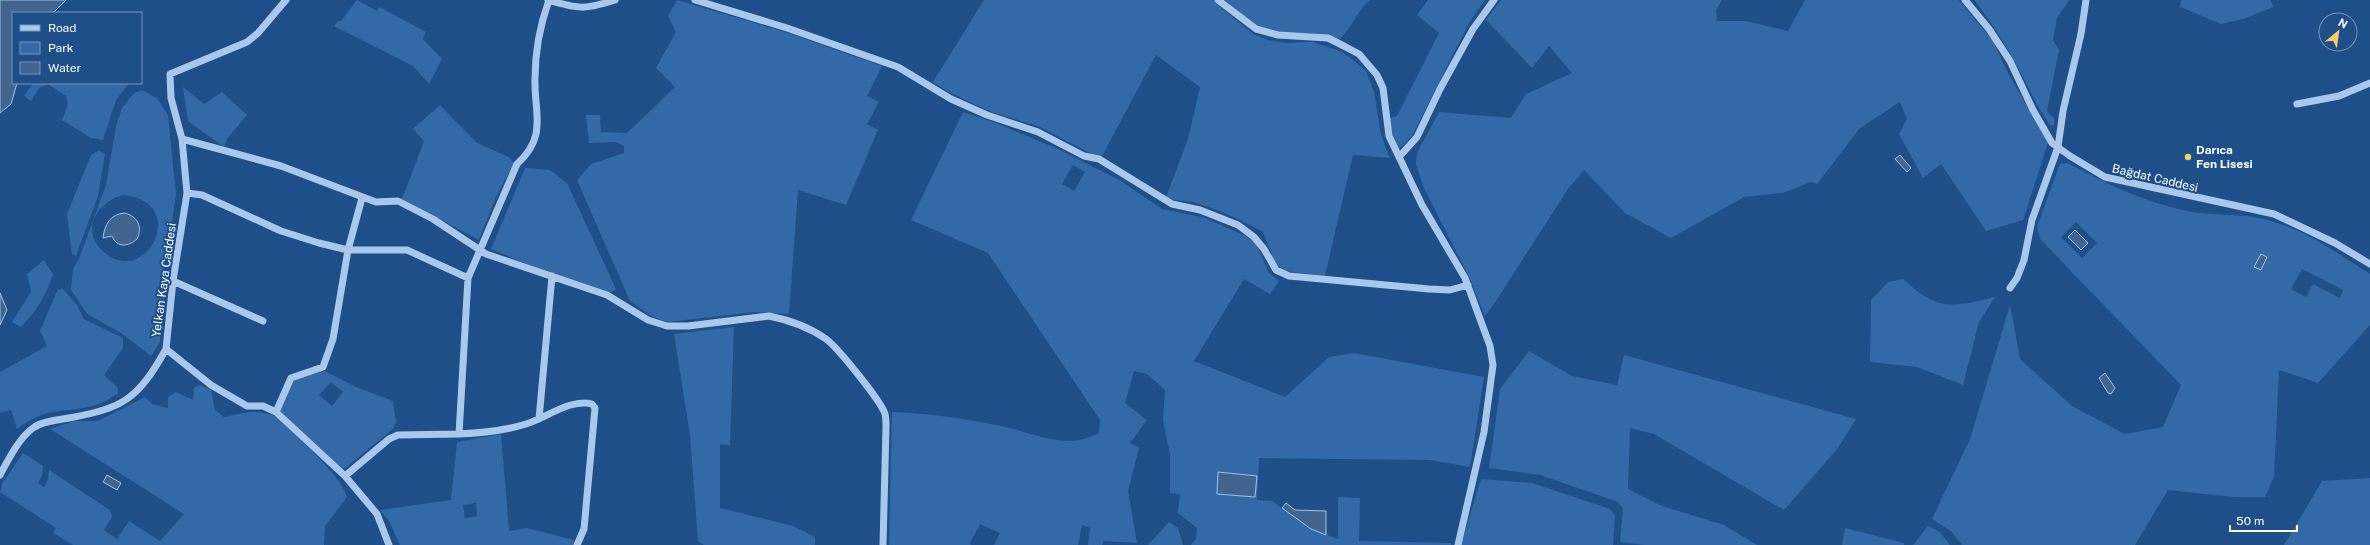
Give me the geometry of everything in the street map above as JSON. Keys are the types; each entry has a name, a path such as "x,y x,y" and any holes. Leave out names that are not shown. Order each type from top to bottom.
{"street":[{"name":"Yelkan Kaya Caddesi","path":"286,0 258,33 247,42 170,74 172,98 182,139 187,193 173,281 166,350 217,389 247,406 263,406 276,412 344,476 377,514 389,545"},
{"path":"459,434 468,278 482,250 518,164 526,157 538,128 539,112 535,80 536,59 538,36 548,0 575,8 600,5 615,0"},
{"path":"695,0 787,28 898,66 951,99 987,115 1038,132 1084,156 1099,159 1172,204 1200,210 1238,226 1254,237 1264,248 1279,273 1289,276 1429,289 1450,290 1468,285"},
{"path":"1218,0 1256,29 1278,35 1328,38 1359,54 1378,75 1383,88 1389,136 1422,205 1468,285 1490,346 1493,365 1476,474 1458,545"},
{"path":"1399,157 1417,138 1440,89 1472,29 1494,0"},
{"name":"Bağdat Caddesi","path":"1965,0 1990,29 2010,61 2037,116 2052,142 2058,147 2105,177 2274,214 2329,240 2370,264"},
{"path":"2010,288 2017,278 2024,260 2032,220 2058,147 2063,112 2081,34 2086,0"},
{"path":"2297,104 2339,96 2370,83"},
{"path":"182,139 280,166 362,198 376,202 398,201 433,219 486,254 606,295 648,320 667,326 688,326 769,316 800,325 827,340 875,398 885,414 886,427 882,545"},
{"path":"187,193 202,195 281,231 334,248 348,250 407,250 468,278"},
{"path":"276,412 291,378 323,368 333,339 348,250 362,198"},
{"path":"538,419 552,276"},
{"path":"173,281 263,321"},
{"path":"0,475 20,442 34,427 110,410 132,397 155,369 166,350"},
{"path":"344,476 389,439 398,435 485,433 538,419 582,402 592,404 595,408 584,529 577,545"}],"green space":[{"path":"357,0 377,11 379,7 426,32 423,39 442,59 429,84 413,66 334,26 338,21 341,21"},
{"path":"677,0 785,32 882,66 867,96 879,102 867,124 878,130 846,205 798,190 789,314 755,312 667,322 653,317 630,301 577,180 591,164 624,153 624,146 615,142 589,143 586,115 600,115 601,132 627,133 675,87 656,68 676,32 668,16"},
{"path":"984,0 1212,0 1253,34 1268,40 1286,43 1313,42 1342,52 1358,64 1366,71 1374,92 1381,135 1390,158 1353,155 1325,276 1286,271 1276,265 1263,232 1214,209 1196,203 1174,200 1166,197 1188,139 1200,87 1156,55 1102,156 1092,154 1038,126 991,112 947,91 933,82"},
{"path":"1225,0 1370,0 1361,9 1340,39 1320,34 1279,32 1259,27"},
{"path":"1428,0 1485,0 1469,23 1412,136 1399,149 1393,136 1389,118 1397,116 1439,33 1417,15"},
{"path":"1501,0 1722,0 1716,10 1717,21 1746,21 1788,31 1805,0 1959,0 1993,41 2008,73 2048,143 2023,220 1986,231 1941,164 1923,178 1899,134 1907,119 1900,102 1860,128 1817,184 1811,182 1783,193 1744,197 1671,238 1625,213 1584,170 1568,189 1485,316 1470,279 1423,186 1416,164 1417,153 1439,112 1511,118 1526,94 1572,73 1549,46 1532,68 1486,20"},
{"path":"1974,0 2069,0 2057,18 2053,40 2059,50 2047,111 2054,118 2054,125 2051,126 2036,104 2007,48"},
{"path":"2181,0 2271,0 2273,7 2243,19 2221,24 2180,7"},
{"path":"32,84 48,84 39,88 31,101 24,96"},
{"path":"48,84 128,84 116,100 103,140 91,138 62,120 68,104 66,96"},
{"path":"183,87 204,104 222,92 247,115 227,139 224,147 188,121"},
{"path":"142,90 157,98 168,115 176,195 161,291 165,295 160,342 151,356 121,333 87,314 71,290 73,269 79,259 106,185 116,126 122,108 134,93","holes":["123,195 144,201 155,213 158,227 154,242 144,254 131,261 116,260 100,248 95,240 92,231 96,216 107,203"]},
{"path":"440,105 477,143 509,157 514,163 496,197 479,240 402,199 424,141 413,129"},
{"path":"963,112 996,123 1056,148 1121,181 1162,209 1202,217 1244,235 1256,243 1269,273 1279,281 1270,294 1244,279 1194,361 1285,397 1329,357 1354,353 1484,377 1470,467 1430,460 1259,458 1257,500 1272,501 1311,529 1338,539 1338,497 1360,498 1359,541 1451,543 1451,545 1191,545 1196,538 1197,528 1178,513 1180,494 1170,493 1170,455 1163,420 1165,390 1147,374 1134,371 1125,403 1147,420 1130,443 1139,448 1128,491 1137,543 1103,541 1102,545 1088,545 1090,528 1082,525 1078,545 994,545 1000,533 980,524 970,543 971,545 889,545 892,412 933,415 974,421 1062,441 1087,438 1099,433 1100,420 988,253 911,220","holes":["1073,165 1085,172 1074,191 1062,184"]},
{"path":"98,151 105,153 98,196 76,256 72,254 67,214 91,155"},
{"path":"2068,163 2124,191 2153,202 2194,212 2260,218 2284,225 2310,237 2335,251 2370,274 2370,325 2318,383 2279,370 2274,477 2265,497 2233,497 2168,490 2135,545 1962,545 1952,532 1932,519 1970,439 2010,305 2020,359 2072,406 2125,434 2163,427 2181,385 2040,239 2037,226 2060,164","holes":["2076,222 2097,243 2082,258 2061,237","2302,269 2343,290 2340,298 2313,284 2306,297 2291,289"]},
{"path":"525,168 550,170 567,183 616,289 610,293 529,265 491,249"},
{"path":"44,260 53,274 40,302 32,315 21,327 12,322 31,292 27,274"},
{"path":"1903,279 1926,297 1936,302 1946,304 1956,305 1995,297 1979,322 1963,385 1917,367 1870,362 1871,300 1888,282"},
{"path":"62,288 77,305 84,319 123,338 123,348 104,375 118,388 118,394 96,405 85,408 56,411 38,416 17,429 11,410 0,413 0,372 47,346 40,331 57,291"},
{"path":"734,327 730,445 720,444 720,508 793,526 815,537 815,545 704,545 698,541 690,435 674,334"},
{"path":"1529,351 1572,376 1617,385 1624,355 1856,419 1838,448 1784,510 1654,434 1630,428 1628,489 1662,506 1724,525 1757,545 1644,545 1620,542 1623,509 1618,502 1540,475 1489,468 1500,389"},
{"path":"325,371 356,387 393,401 396,422 393,429 343,470 280,411 294,381 299,378","holes":["331,382 343,392 332,406 319,395"]},
{"path":"200,385 211,390 215,410 224,417 257,412 270,414 277,417 327,466 336,477 343,487 347,497 325,526 324,545 73,545 53,533 56,528 0,492 3,482 23,453 43,466 42,476 38,483 44,487 48,480 49,470 110,510 112,517 104,530 117,539 129,521 160,541 184,514 50,429 74,421 98,421 145,397 152,404 168,408 168,397 176,392 193,400 194,388"},
{"path":"501,434 509,531 527,528 574,540 573,545 400,545 389,521 380,510 451,500 457,442","holes":["476,503 477,516 465,518 463,505"]},
{"path":"2370,478 2370,545 2284,545 2322,481"},
{"path":"1481,479 1532,483 1610,509 1615,514 1613,545 1461,545"},
{"path":"1169,522 1178,528 1183,545 1148,545"},
{"path":"1928,526 1940,532 1950,545 1913,545"},
{"path":"1845,528 1904,543 1904,545 1842,545"}],"water":[{"path":"0,0 66,0 54,12 12,12 12,84 17,84 11,104 0,113"},
{"path":"1900,155 1911,168 1907,172 1895,159"},
{"path":"125,213 133,217 138,223 139,235 137,239 130,244 123,245 117,243 112,236 103,238 105,228 109,221 116,215"},
{"path":"2075,230 2088,243 2081,250 2068,237"},
{"path":"2261,254 2267,257 2261,270 2254,267"},
{"path":"0,293 7,310 0,325"},
{"path":"2105,373 2115,388 2111,394 2108,393 2099,378"},
{"path":"1218,472 1257,476 1255,497 1217,494"},
{"path":"107,475 121,483 117,490 103,482"},
{"path":"1286,503 1295,510 1326,511 1326,535 1311,529 1282,508"}],"place":[{"name":"Darıca Fen Lisesi","path":"2188,157"}]}
